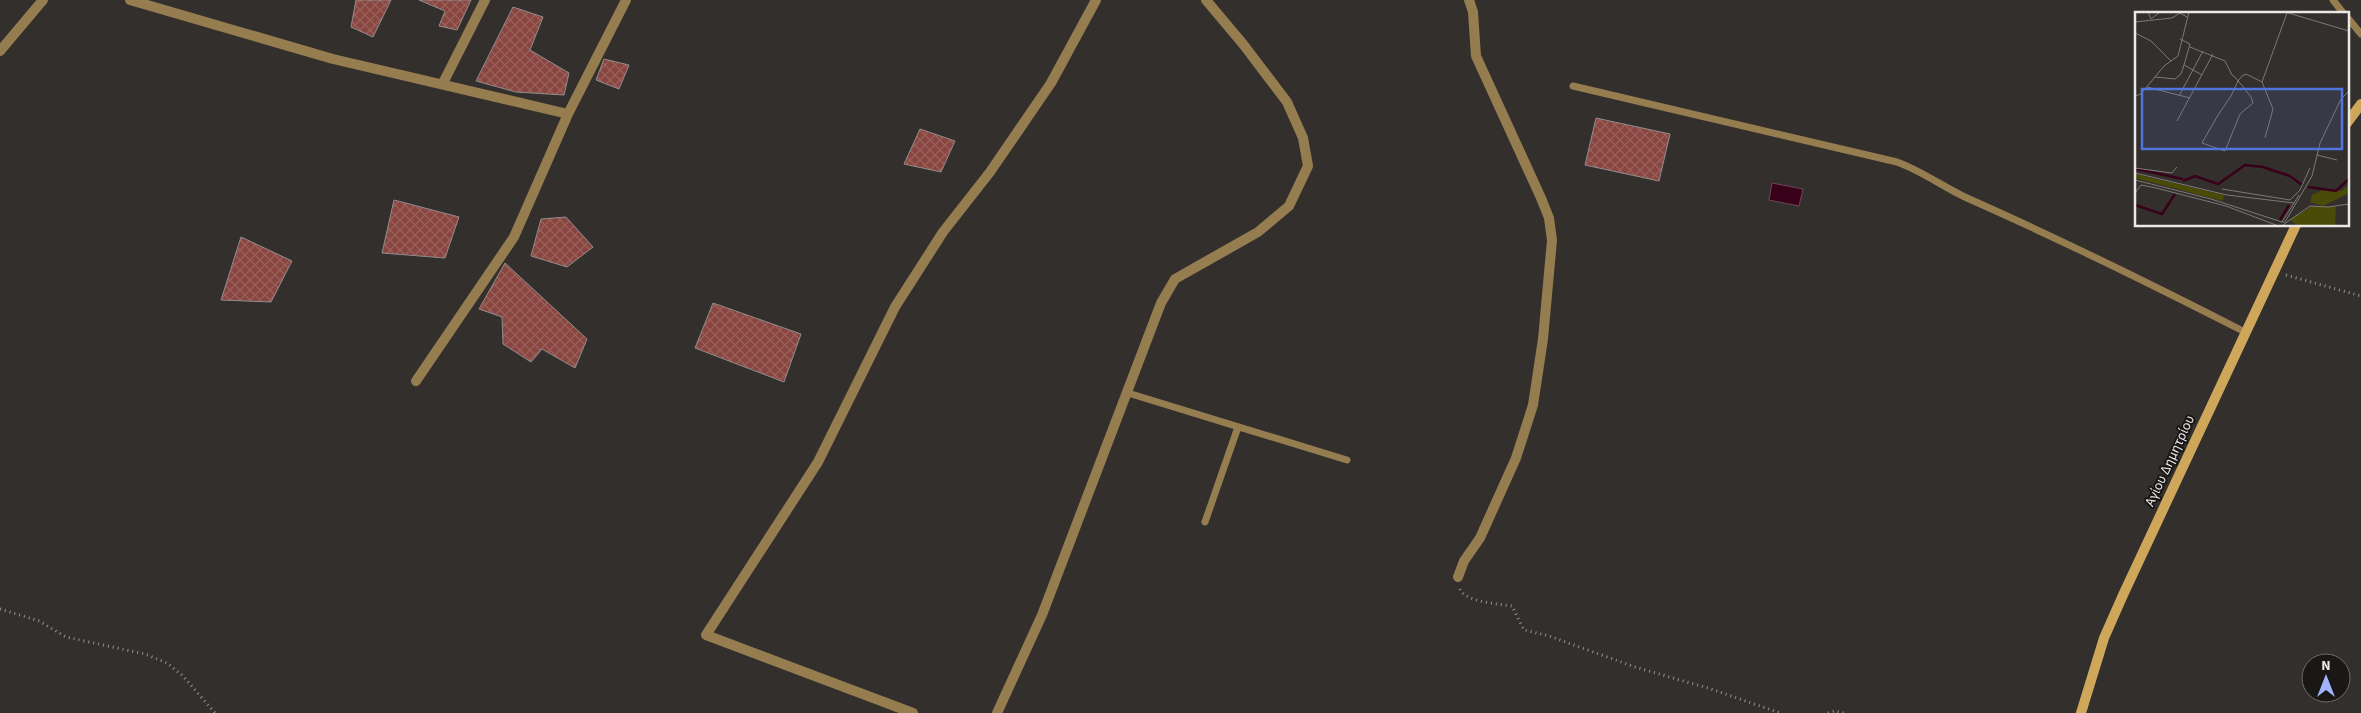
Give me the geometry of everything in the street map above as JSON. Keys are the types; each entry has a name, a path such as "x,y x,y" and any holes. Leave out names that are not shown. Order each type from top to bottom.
{"main road":[{"path":"2348,122 2361,104"},
{"name":"Αγίου Δημητρίου","path":"2081,713 2104,638 2296,226"}],"street":[{"path":"0,52 43,0"},
{"path":"130,0 333,59 443,83 568,114"},
{"path":"443,83 485,0"},
{"path":"416,381 514,237 568,114 626,0"},
{"path":"913,713 706,635 818,462 895,306 943,232 990,172 1051,82 1096,0"},
{"path":"997,713 1042,615 1161,303 1175,279 1258,232 1289,206 1308,166 1303,138 1287,102 1243,44 1206,0"},
{"path":"1458,577 1464,561 1480,538 1516,458 1533,405 1544,339 1552,240 1548,218 1541,198 1476,56 1473,12 1469,0"}],"lane":[{"path":"2333,0 2342,12"},
{"path":"2348,18 2361,34"},
{"path":"1573,86 1896,162 1914,168 1942,187 2089,253 2245,332"},
{"path":"1128,393 1346,460"},
{"path":"1206,522 1238,427"}],"path":[{"path":"2273,272 2361,296"},
{"path":"1458,577 1462,594 1470,598 1512,606 1524,630 1549,636 1635,667 1711,689 1780,713"},
{"path":"0,609 39,621 66,637 145,654 167,663 183,676 215,713"},
{"path":"1828,713 1834,711 1844,713"}],"shaded area":[{"path":"1772,183 1803,189 1799,206 1769,200"}],"building":[{"path":"356,0 391,0 373,37 351,27"},
{"path":"419,0 471,0 457,30 439,26 445,11"},
{"path":"513,7 543,17 530,50 569,73 564,95 516,92 476,81"},
{"path":"604,59 629,65 619,89 596,80"},
{"path":"1596,118 1670,134 1659,181 1585,165"},
{"path":"920,129 955,141 941,172 904,164"},
{"path":"394,200 459,217 445,258 382,253"},
{"path":"566,217 593,247 567,267 531,256 541,219"},
{"path":"241,237 292,261 271,302 221,300"},
{"path":"505,263 587,339 575,368 542,349 531,362 503,344 502,317 479,309"},
{"path":"713,303 801,334 784,382 695,348"}]}
